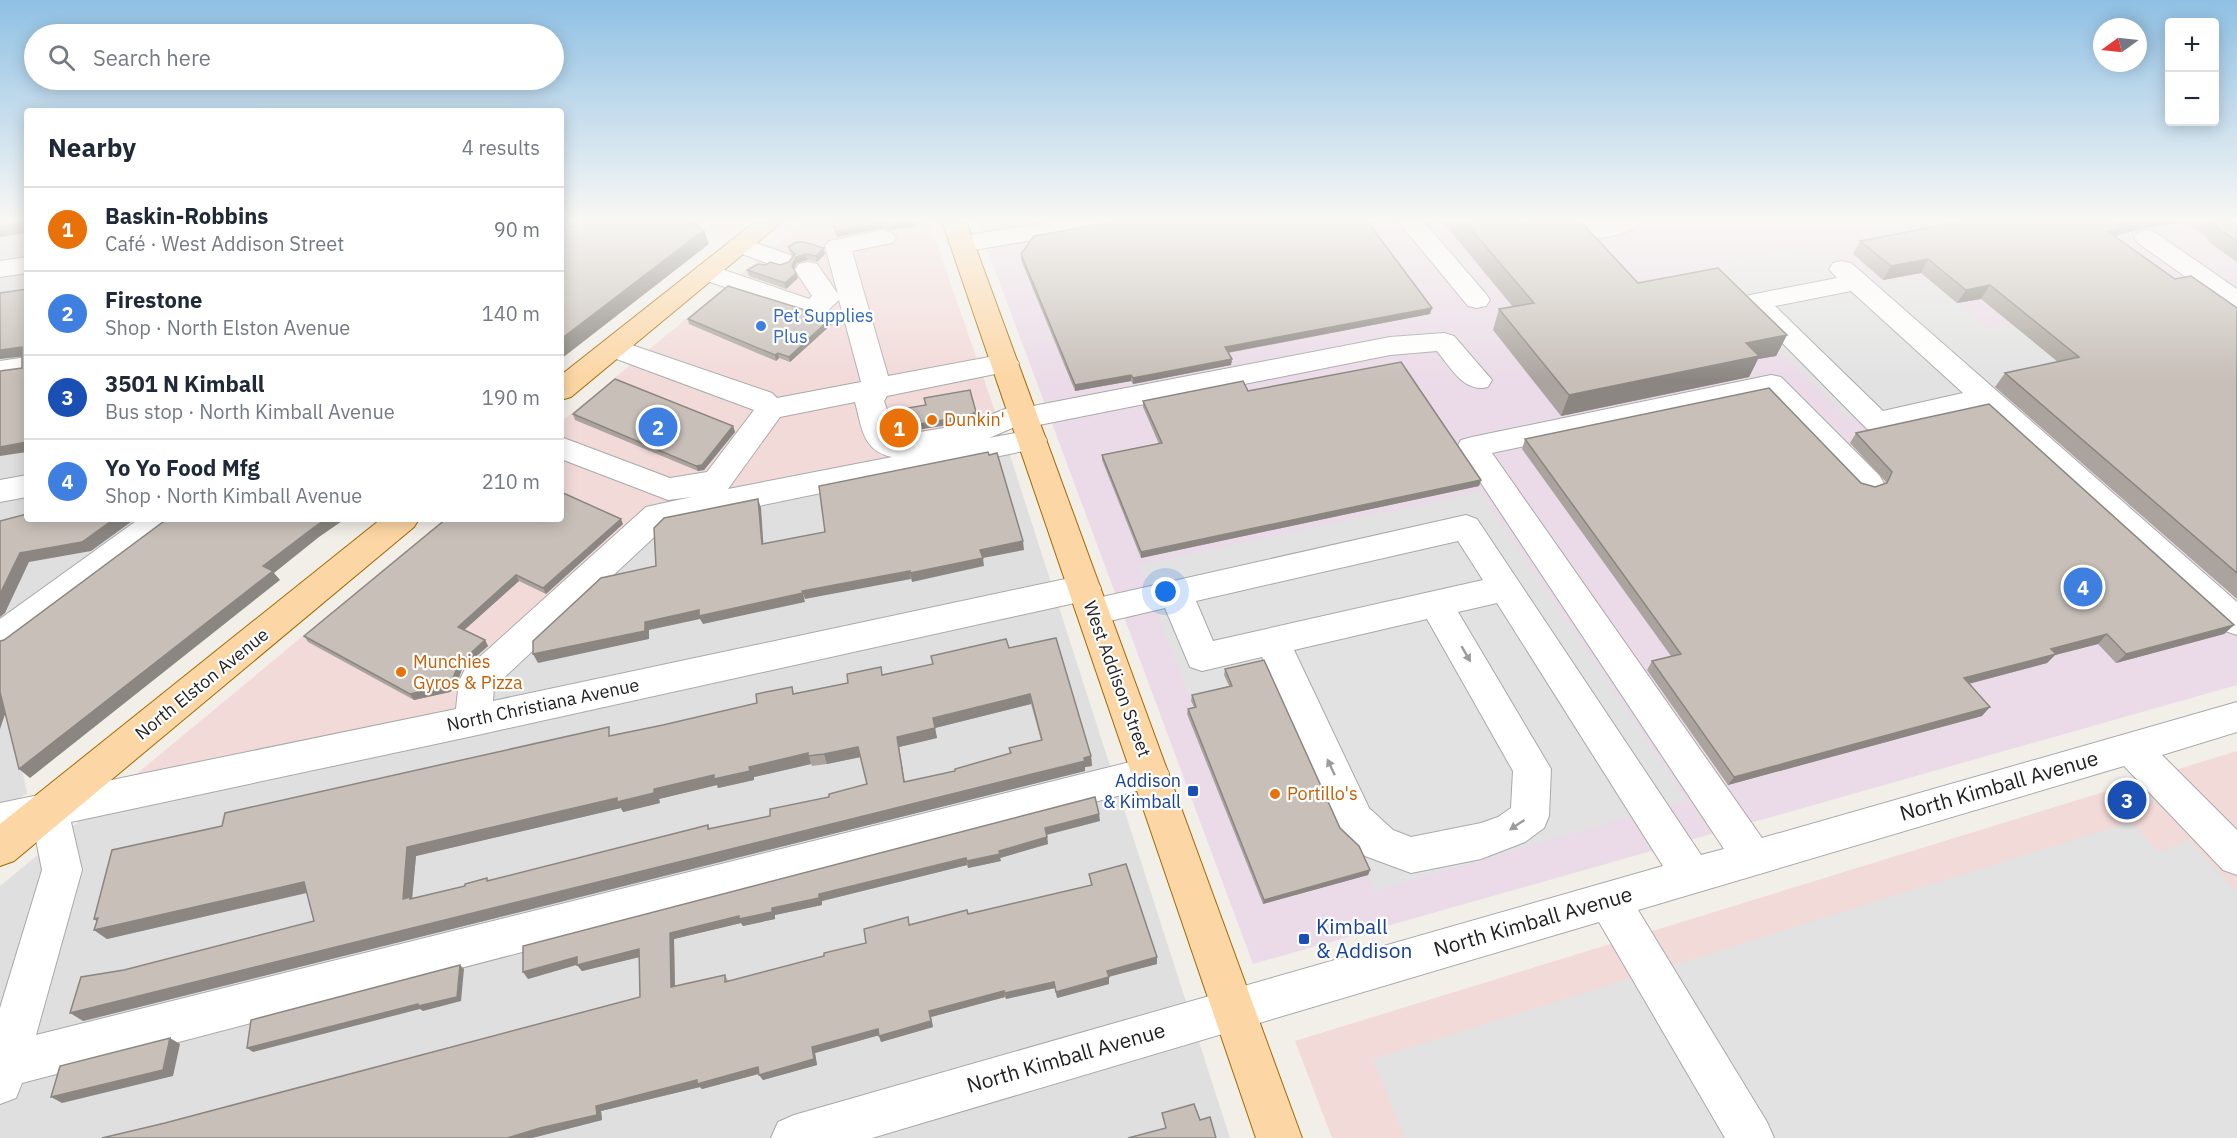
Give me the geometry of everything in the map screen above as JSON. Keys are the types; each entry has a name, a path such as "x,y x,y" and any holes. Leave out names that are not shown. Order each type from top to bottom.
{"main road":[{"path":"564,388 704,274"},
{"name":"West Addison Street","path":"973,274 1279,1138"},
{"name":"North Elston Avenue","path":"0,848 400,522"}],"street":[{"path":"713,274 813,309 827,298 811,274"},
{"path":"846,274 877,388 869,400 881,440 891,447 1026,423"},
{"path":"1455,274 1477,300"},
{"path":"2199,274 2237,301"},
{"path":"1987,398 1876,422 1755,302 1850,276 1987,398 2237,622"},
{"path":"473,721 477,681 657,515 1208,380 1390,346 1444,342 1478,380"},
{"path":"613,348 762,400 770,409"},
{"path":"564,448 668,489 717,482 770,409 1005,363"},
{"path":"0,370 24,366"},
{"path":"1753,858 1472,447 1771,384 1868,483"},
{"path":"0,491 24,487"},
{"path":"0,637 158,522"},
{"name":"North Christiana Avenue","path":"0,820 473,721 1089,600 1176,593 1466,527 1506,588"},
{"path":"1176,593 1202,657 1506,588 1692,876"},
{"path":"1272,641 1355,820 1379,843 1411,855 1481,841 1511,830 1530,816 1532,769 1436,604"},
{"name":"North Kimball Avenue","path":"794,1138 2237,717"},
{"path":"2131,748 2237,857"},
{"path":"2,1073 1150,773"},
{"path":"2,1073 62,870 49,809"},
{"path":"1609,900 1751,1138"}],"shaded area":[{"path":"0,274 24,274 24,522 168,522 0,646"},
{"path":"741,274 947,274 1006,443 655,511 472,679 468,718 110,796 440,522 564,522 564,420"},
{"path":"997,274 2237,274 2237,685 1253,964"},
{"path":"1705,274 1858,274 1871,286 1924,275 1986,328 2012,324 2069,371 1848,419"},
{"path":"1006,443 1230,1138 0,1138 0,886 110,796 472,679 655,511"},
{"path":"1481,492 1687,800 1374,891 1368,875 1225,675 1231,691 1191,701 1139,565"},
{"path":"0,667 27,793 0,813"},
{"path":"2237,751 2237,1138 1332,1138 1295,1041"},
{"path":"2131,822 2159,852 2189,840 2237,892 2237,1138 1405,1138 1373,1059"}],"building":[{"path":"564,274 646,274 564,337"},
{"path":"759,274 795,274 785,283"},
{"path":"1029,274 1407,274 1432,308 1225,347 1232,359 1133,378 1131,375 1075,385"},
{"path":"1509,274 1630,274 1638,283 1685,274 1724,274 1787,335 1746,343 1759,356 1569,395 1499,309 1534,303"},
{"path":"1947,274 2168,274 2175,279 2191,276 2237,308 2237,573 2005,373 2079,357 1990,285 1966,290"},
{"name":"Pet Supplies Plus","path":"728,286 831,318 789,357 778,353 775,355 688,319"},
{"path":"24,289 24,443 0,447 0,371 22,368 22,347 0,350 0,293"},
{"path":"1401,362 1481,480 1141,552 1102,455 1162,443 1143,401 1243,381 1248,391"},
{"path":"615,379 733,426 702,465 696,466 573,414"},
{"path":"1769,388 1861,483 1875,487 1887,483 1892,472 1856,433 1989,404 2234,625 2126,654 2107,634 2051,649 2056,654 1964,678 1990,707 1734,777 1652,661 1681,654 1525,439"},
{"path":"970,390 976,412 967,416 896,428 891,411 926,405 924,398"},
{"path":"988,452 989,455 997,453 1023,541 980,550 983,558 802,591 803,593 699,616 699,610 645,622 645,631 533,654 533,641 601,578 656,566 654,528 664,518 758,499 762,544 825,532 819,486"},
{"path":"564,493 621,519 543,588 516,575 458,627 485,640 459,664 452,680 446,686 410,694 304,636 442,522 564,522"},
{"path":"24,515 24,522 110,522 82,542 20,553 0,594 0,521"},
{"path":"163,522 322,522 263,566 273,571 19,769 0,692 0,641"},
{"path":"1056,638 1091,756 1084,758 1085,761 70,1013 81,977 124,970 314,921 304,882 94,930 98,918 94,919 112,850 222,826 225,813 609,727 609,736 663,725 757,703 756,694 792,687 793,694 848,683 847,674 881,667 882,675 933,664 931,656 1006,639 1009,648","holes":["1030,694 1042,740 1009,748 1011,753 955,769 955,771 904,782 897,737 935,728 933,718","858,747 867,784 829,794 829,797 770,809 770,816 708,829 708,825 487,881 487,878 465,884 465,886 403,899 407,847 617,798 617,802 654,793 654,789 714,775 714,779 750,771 749,767 808,753 808,756"]},
{"name":"Portillo's","path":"1264,660 1340,828 1359,846 1370,870 1264,900 1188,709 1196,707 1192,695 1232,686 1225,669"},
{"path":"1095,797 1099,814 1045,828 1047,837 999,851 1000,854 967,861 966,858 819,894 819,898 772,908 772,912 739,919 739,916 670,933 671,987 725,975 725,982 824,956 824,953 866,943 864,929 908,917 909,925 967,910 968,914 1092,885 1089,874 1126,864 1157,957 1107,971 1109,977 1056,992 1054,982 1005,993 1004,991 929,1011 931,1021 879,1036 878,1029 812,1047 814,1059 759,1075 758,1067 697,1084 697,1080 596,1106 597,1115 507,1138 102,1138 640,997 639,949 577,965 577,957 523,972 523,946"},
{"path":"460,965 457,997 418,1006 418,1004 247,1048 251,1020"},
{"path":"170,1038 163,1070 51,1097 60,1066"},
{"path":"1194,1104 1200,1120 1210,1117 1216,1138 1128,1138 1166,1128 1162,1113"}],"place":[{"name":"Pet Supplies Plus","path":"761,326"},
{"name":"Dunkin'","path":"932,420"},
{"name":"Firestone","path":"658,427"},
{"name":"Baskin-Robbins","path":"899,428"},
{"name":"Yo Yo Food Mfg","path":"2083,587"},
{"name":"Munchies Gyros & Pizza","path":"401,672"},
{"name":"Addison & Kimball","path":"1193,791"},
{"name":"Portillo's","path":"1275,794"},
{"name":"3501 N Kimball","path":"2127,800"},
{"name":"Kimball & Addison","path":"1304,939"}]}
